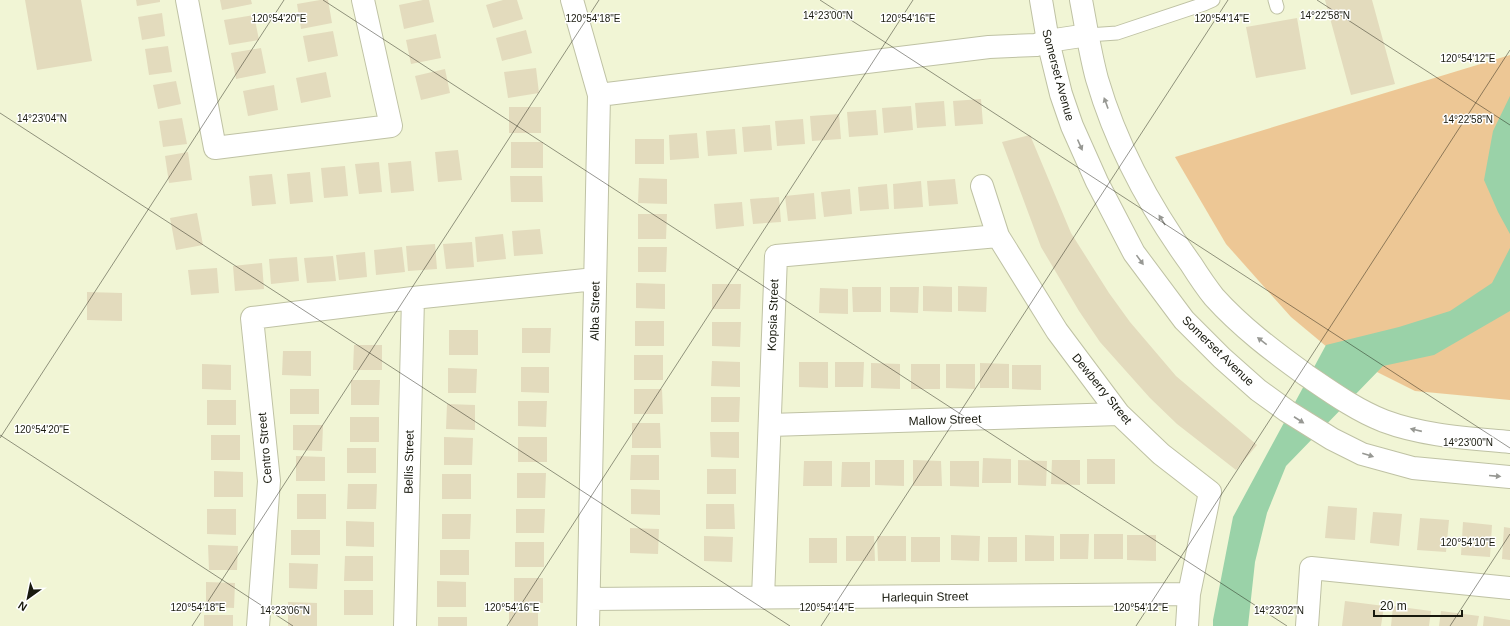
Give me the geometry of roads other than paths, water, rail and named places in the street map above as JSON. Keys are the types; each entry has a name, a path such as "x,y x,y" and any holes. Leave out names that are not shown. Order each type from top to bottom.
{"street":[{"path":"187,0 214,148 391,126 363,0"},
{"name":"Alba Street","path":"572,0 599,95 588,626"},
{"name":"Somerset Avenue","path":"1041,0 1048,41 1061,94 1072,126 1097,182 1134,253 1184,320 1222,358 1287,411 1332,439 1362,454 1413,468 1510,477"},
{"path":"1081,0 1097,78 1109,111 1135,171 1156,211 1184,255 1213,296 1241,324 1292,365 1352,404 1385,421 1415,430 1442,435 1510,442"},
{"path":"599,95 981,48 1036,45 1048,41 1088,35"},
{"name":"Dewberry Street","path":"982,186 998,236 1057,331 1119,414 1161,454 1210,492 1188,594 1187,626"},
{"name":"Kopsia Street","path":"763,598 776,256 998,236"},
{"path":"413,298 595,279"},
{"name":"Centro Street","path":"258,626 269,481 252,318 413,298"},
{"name":"Bellis Street","path":"405,626 413,298"},
{"name":"Mallow Street","path":"770,425 1119,414"},
{"path":"1307,626 1311,568 1510,588"},
{"name":"Harlequin Street","path":"589,599 1188,594"}],"lane":[{"path":"1088,35 1116,33 1212,0"}]}
